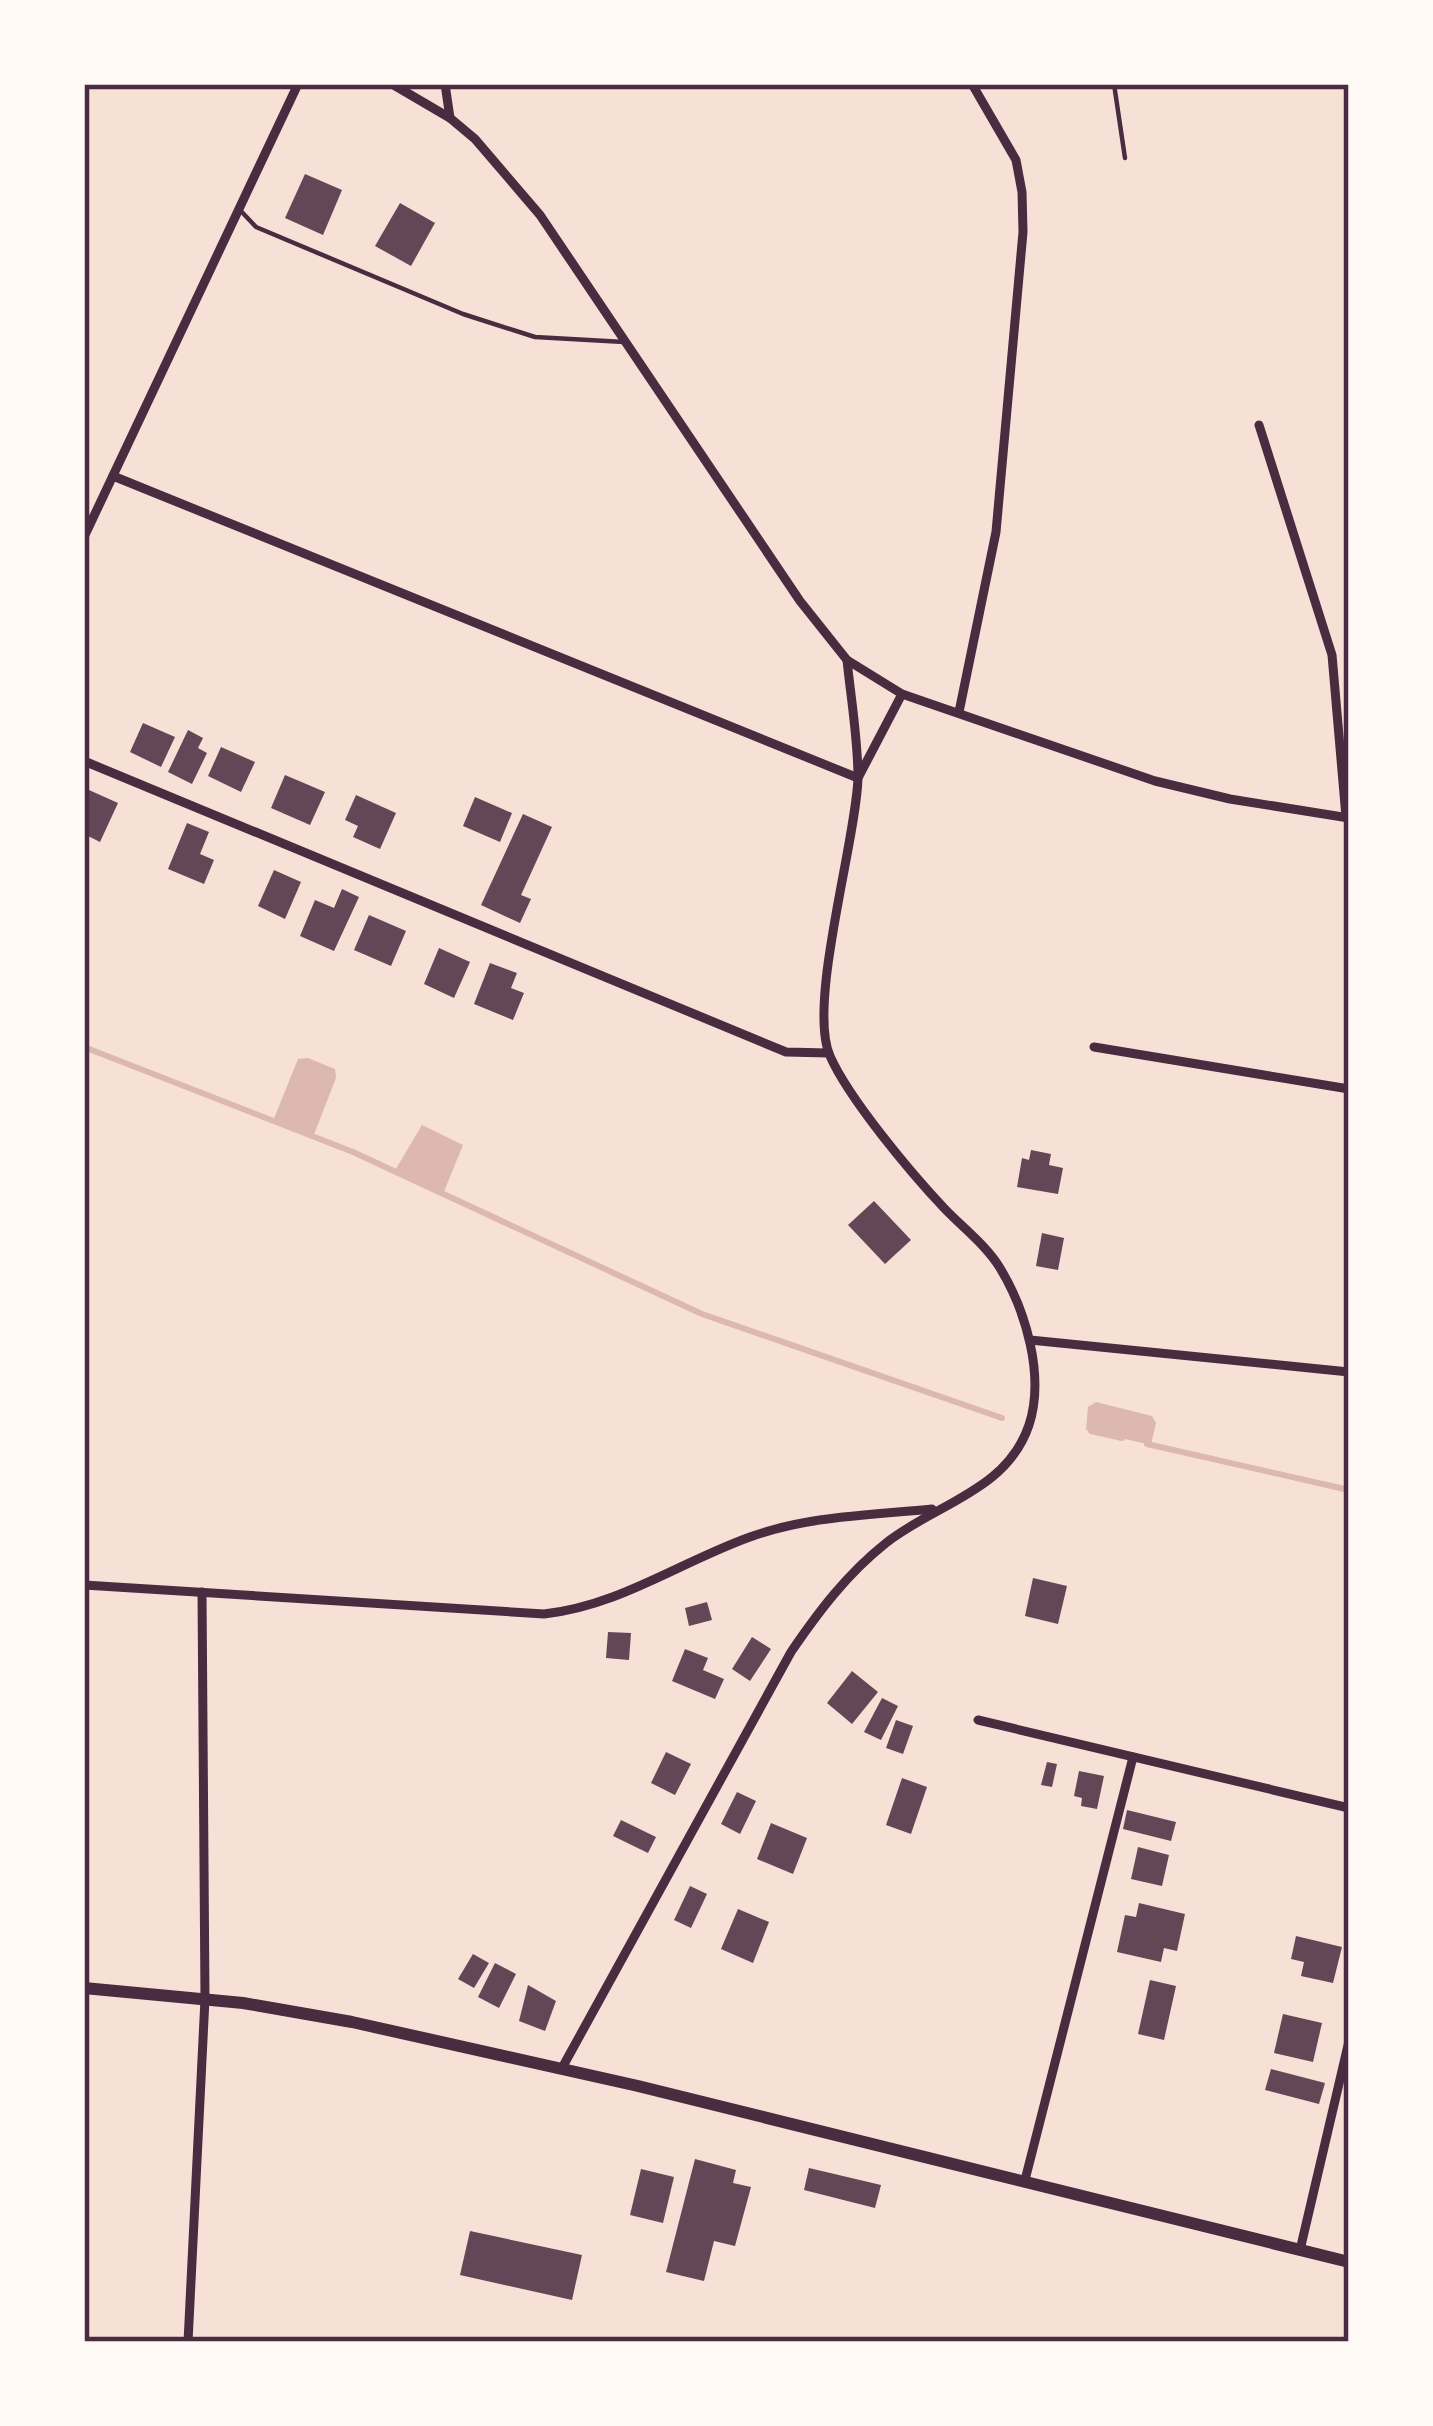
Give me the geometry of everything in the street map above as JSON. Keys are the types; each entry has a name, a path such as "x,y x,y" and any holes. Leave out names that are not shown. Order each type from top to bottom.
{"main road":[{"path":"84,1988 285,2008 562,2068 1349,2262"}],"street":[{"path":"84,537 298,84"},
{"path":"392,84 450,118 499,163 540,214 800,601 847,660 902,694 1196,792 1347,817 1332,656 1258,424"},
{"path":"445,84 450,118"},
{"path":"958,712 996,532 1023,232 1016,160 973,84"},
{"path":"113,476 858,778"},
{"path":"562,2068 814,1618 866,1559 999,1473 1017,1451 1030,1423 1034,1384 1030,1340 999,1266 924,1186 828,1054 825,999 858,778 847,660"},
{"path":"858,778 902,694"},
{"path":"84,761 786,1052 828,1054"},
{"path":"1094,1047 1349,1089"},
{"path":"1030,1340 1349,1372"},
{"path":"84,1585 524,1614 568,1612 610,1600 765,1533 841,1517 938,1509"},
{"path":"188,2342 205,1999 202,1592"},
{"path":"978,1720 1349,1808"},
{"path":"1025,2180 1132,1757"},
{"path":"1300,2250 1349,2041"}],"lane":[{"path":"1114,84 1125,158"},
{"path":"239,209 256,227 463,314 535,338 626,342"}],"shaded area":[{"path":"298,1059 335,1069 336,1078 313,1137 273,1121"},
{"path":"422,1125 463,1145 443,1194 394,1172"},
{"path":"1096,1402 1152,1416 1156,1423 1151,1445 1086,1430 1088,1407"}],"building":[{"path":"305,174 342,190 323,235 285,218"},
{"path":"400,203 435,223 411,266 375,246"},
{"path":"143,723 175,737 161,767 130,752"},
{"path":"188,730 203,738 198,748 207,753 192,784 168,772"},
{"path":"221,747 255,762 241,792 208,776"},
{"path":"285,775 325,792 310,825 271,808"},
{"path":"89,790 118,803 100,842 84,834 84,802"},
{"path":"356,795 396,813 380,849 353,837 358,826 345,820"},
{"path":"475,797 512,813 500,842 463,826"},
{"path":"523,814 552,827 521,895 531,899 520,923 481,905"},
{"path":"187,823 209,832 200,854 214,860 204,884 168,869"},
{"path":"274,870 301,882 285,919 258,906"},
{"path":"342,889 359,897 334,951 300,936 315,900 334,908"},
{"path":"369,915 406,931 391,966 354,950"},
{"path":"439,948 470,962 454,998 424,984"},
{"path":"490,963 517,973 511,988 524,993 513,1020 474,1004"},
{"path":"1031,1150 1051,1154 1049,1165 1063,1168 1058,1194 1017,1187 1022,1158 1029,1160"},
{"path":"874,1201 911,1240 885,1264 848,1225"},
{"path":"1042,1233 1064,1238 1058,1270 1036,1266"},
{"path":"1033,1578 1067,1586 1058,1624 1025,1616"},
{"path":"707,1602 712,1620 689,1626 685,1608"},
{"path":"608,1632 631,1633 629,1660 606,1658"},
{"path":"752,1637 771,1649 750,1681 732,1669"},
{"path":"685,1649 708,1658 703,1670 724,1679 715,1699 672,1681"},
{"path":"852,1671 878,1692 852,1724 827,1703"},
{"path":"882,1698 898,1706 881,1740 864,1732"},
{"path":"896,1720 913,1726 903,1754 886,1748"},
{"path":"666,1752 691,1764 675,1795 651,1783"},
{"path":"1047,1762 1057,1764 1052,1787 1041,1785"},
{"path":"1079,1771 1104,1776 1097,1809 1081,1806 1082,1798 1074,1796"},
{"path":"902,1778 927,1787 911,1834 886,1825"},
{"path":"737,1792 756,1801 740,1834 721,1824"},
{"path":"1127,1810 1176,1822 1171,1841 1123,1829"},
{"path":"621,1820 656,1837 648,1853 613,1836"},
{"path":"771,1823 807,1838 793,1874 757,1859"},
{"path":"1138,1847 1169,1855 1162,1886 1131,1879"},
{"path":"690,1886 707,1894 691,1928 674,1920"},
{"path":"1139,1903 1185,1914 1177,1951 1164,1948 1161,1962 1117,1952 1125,1915 1136,1917"},
{"path":"738,1909 769,1922 753,1963 721,1949"},
{"path":"1296,1936 1342,1947 1333,1983 1301,1976 1304,1962 1291,1959"},
{"path":"473,1954 489,1963 474,1988 458,1979"},
{"path":"495,1963 516,1974 499,2008 478,1997"},
{"path":"1150,1980 1176,1986 1164,2040 1138,2034"},
{"path":"528,1985 556,2001 545,2031 519,2021"},
{"path":"1283,2014 1322,2023 1313,2062 1274,2053"},
{"path":"1271,2069 1325,2083 1319,2104 1265,2090"},
{"path":"695,2159 736,2170 733,2183 751,2187 735,2246 714,2241 704,2281 666,2272"},
{"path":"809,2168 881,2185 875,2208 804,2190"},
{"path":"641,2169 674,2177 663,2223 630,2215"},
{"path":"470,2231 582,2255 572,2300 460,2275"}],"waterway":[{"path":"84,1047 353,1152 702,1314 1002,1418"},
{"path":"1091,1431 1122,1438"},
{"path":"1147,1444 1349,1490"}]}
